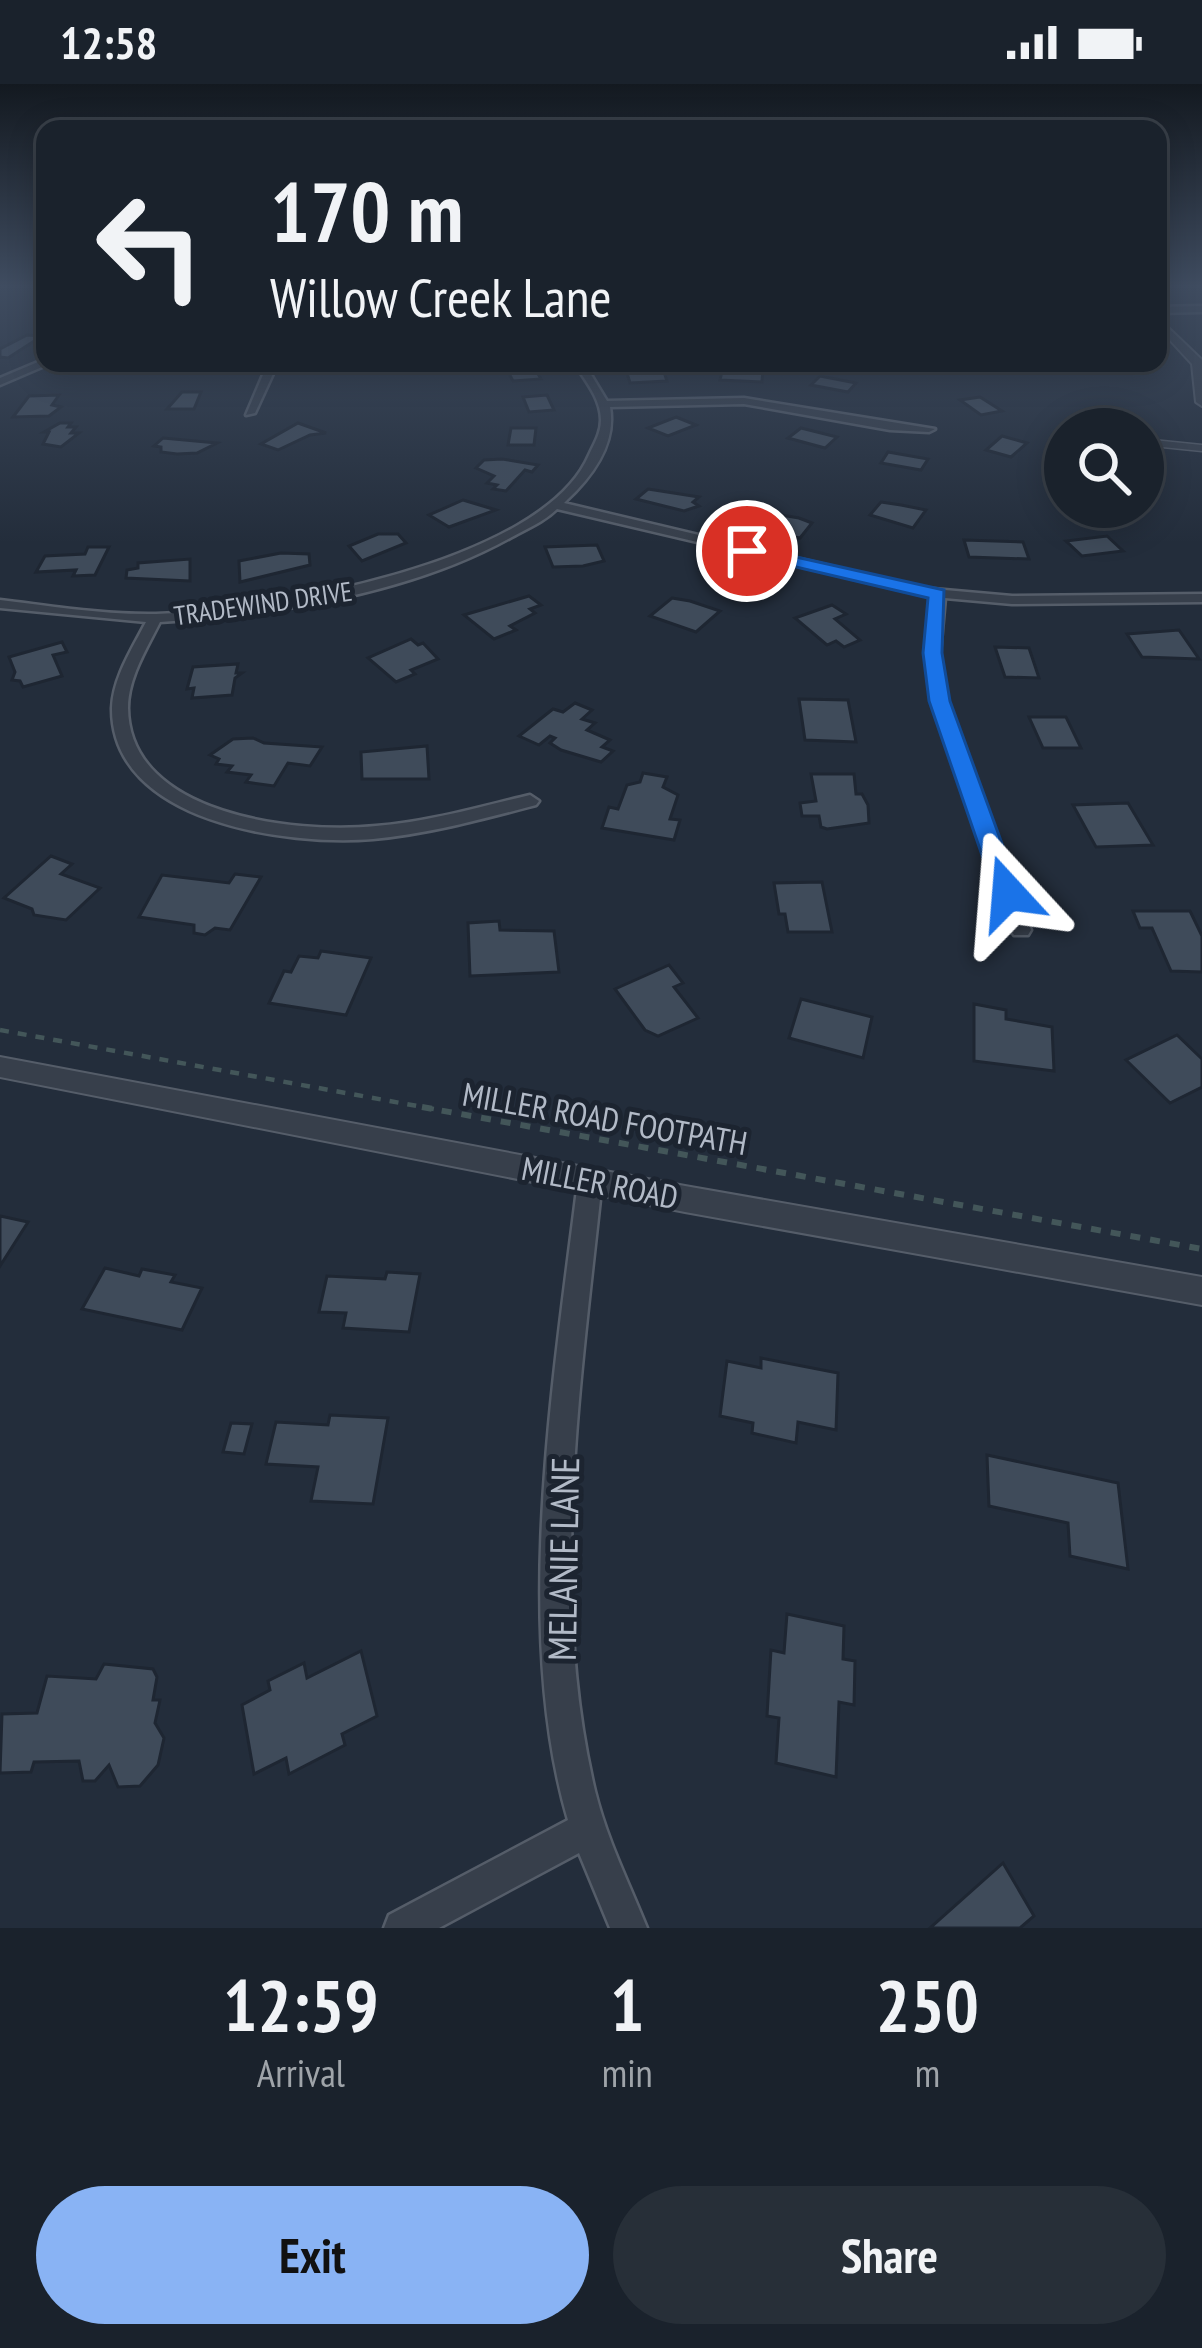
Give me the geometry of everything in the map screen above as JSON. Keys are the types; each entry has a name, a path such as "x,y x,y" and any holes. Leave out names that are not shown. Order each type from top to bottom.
{"street":[{"path":"1199,371 1202,402"},
{"path":"250,413 269,372"},
{"path":"585,372 605,404 743,400 890,427 929,429"},
{"name":"TRADEWIND DRIVE","path":"0,604 155,618 327,598 444,566 556,505 593,469 606,429 605,404"},
{"path":"556,505 879,584 938,594 1051,601 1202,598"},
{"path":"938,594 933,653 939,701 1021,930"},
{"path":"155,618 122,692 121,724 145,773 201,809 285,830 351,834 445,821 530,801"},
{"name":"MILLER ROAD","path":"0,1067 590,1181 1202,1291"},
{"name":"MELANIE LANE","path":"590,1181 561,1484 560,1685 574,1777 588,1829 629,1928"},
{"path":"402,1928 588,1829"}],"lane":[{"path":"1164,444 1202,448"}],"path":[{"name":"MILLER ROAD FOOTPATH","path":"0,1030 1202,1249"}],"building":[{"path":"508,372 537,372 541,379 513,381"},
{"path":"664,372 667,381 630,383 627,373"},
{"path":"722,372 763,372 762,382 720,380"},
{"path":"820,376 856,383 848,392 811,385"},
{"path":"182,392 201,392 194,409 167,409"},
{"path":"59,395 52,405 61,407 49,416 13,417 29,396"},
{"path":"547,395 554,410 529,412 523,397"},
{"path":"980,397 1002,411 981,415 960,400"},
{"path":"676,417 696,425 668,436 648,428"},
{"path":"71,423 68,427 76,427 71,433 79,433 61,447 43,444 49,432 44,432"},
{"path":"298,423 326,433 278,450 261,444"},
{"path":"511,428 536,428 534,445 508,445"},
{"path":"801,428 837,437 825,448 788,438"},
{"path":"1002,436 1027,443 1011,457 986,450"},
{"path":"163,438 217,443 197,453 177,454 154,446"},
{"path":"888,452 928,459 921,470 881,463"},
{"path":"484,460 538,465 532,472 525,470 506,491 493,489 497,485 487,483 494,476 476,468"},
{"path":"648,489 699,497 693,502 699,506 684,511 636,499"},
{"path":"463,500 496,510 449,527 429,515"},
{"path":"881,502 926,510 913,528 870,515"},
{"path":"763,512 812,523 800,538 748,529"},
{"path":"378,534 398,534 406,543 362,561 349,546"},
{"path":"1107,536 1123,551 1082,556 1066,541"},
{"path":"964,540 1023,542 1029,559 969,557"},
{"path":"597,545 604,561 583,566 553,567 545,547"},
{"path":"88,547 109,547 95,575 73,576 76,570 36,572 45,556 85,554"},
{"path":"281,553 309,554 310,565 240,582 239,561"},
{"path":"190,559 190,581 126,578 127,570 138,568 138,563"},
{"path":"529,596 541,605 530,609 535,613 510,626 516,630 494,639 464,615"},
{"path":"672,598 720,611 696,632 650,616"},
{"path":"832,605 846,614 835,619 860,640 844,647 836,641 827,645 795,618"},
{"path":"1179,630 1199,659 1142,657 1127,634"},
{"path":"411,639 423,643 438,659 411,670 415,674 396,682 368,658"},
{"path":"62,642 67,652 53,655 62,676 23,687 12,680 15,672 9,657"},
{"path":"995,647 1029,648 1039,678 1005,677"},
{"path":"238,664 236,673 242,673 235,678 232,695 192,698 194,688 187,689 193,667"},
{"path":"799,699 848,700 856,742 805,740"},
{"path":"575,703 592,710 582,719 595,723 587,730 610,740 602,747 613,751 601,762 561,750 550,743 555,738 550,736 539,745 519,736 553,709 563,712"},
{"path":"1029,717 1066,717 1081,748 1043,748"},
{"path":"233,739 322,747 310,766 288,763 274,786 246,782 251,775 227,772 232,766 216,764 219,759 210,755"},
{"path":"427,746 429,779 362,779 361,752"},
{"path":"643,773 667,777 663,787 678,795 670,819 680,820 674,840 602,828 609,807 618,809 627,785 640,782"},
{"path":"811,774 854,774 856,794 862,794 868,805 869,823 827,829 821,827 819,816 802,816 800,803 816,801"},
{"path":"1128,803 1153,845 1096,847 1073,805"},
{"path":"51,856 72,864 61,874 100,888 66,920 34,915 32,909 4,898"},
{"path":"235,874 261,877 230,930 215,928 205,935 194,933 194,925 139,917 162,875 229,883"},
{"path":"822,882 832,932 788,932 785,914 779,914 774,883"},
{"path":"1133,911 1190,911 1202,936 1202,972 1171,971 1152,928 1140,928"},
{"path":"499,921 500,930 554,931 559,972 470,976 468,923"},
{"path":"321,951 371,958 346,1015 269,1003 284,971 291,972 299,956 318,958"},
{"path":"669,965 683,983 674,987 698,1018 658,1036 645,1030 615,989"},
{"path":"801,999 872,1017 863,1058 789,1038"},
{"path":"974,1004 1006,1010 1006,1019 1052,1027 1054,1071 974,1061"},
{"path":"1177,1035 1202,1059 1202,1087 1170,1103 1126,1060"},
{"path":"0,1216 28,1222 0,1266"},
{"path":"105,1268 139,1276 142,1269 175,1275 171,1282 202,1288 182,1330 82,1309"},
{"path":"387,1272 420,1274 409,1332 343,1328 346,1313 319,1312 327,1276 385,1279"},
{"path":"761,1358 838,1373 836,1430 798,1422 796,1443 752,1433 753,1423 720,1416 727,1361 761,1368"},
{"path":"330,1415 388,1418 373,1504 311,1501 318,1467 266,1464 276,1422 328,1425"},
{"path":"231,1423 252,1424 244,1454 223,1452"},
{"path":"987,1455 1118,1483 1128,1569 1070,1556 1068,1523 989,1506"},
{"path":"787,1614 844,1626 843,1659 855,1661 854,1705 839,1702 836,1777 776,1763 779,1718 767,1716 771,1650 784,1653"},
{"path":"361,1651 377,1716 342,1734 345,1745 289,1774 286,1758 254,1774 242,1705 270,1690 268,1681 304,1663 307,1678"},
{"path":"104,1664 153,1669 157,1677 153,1700 160,1700 155,1723 164,1738 158,1765 140,1786 118,1787 109,1765 95,1781 83,1781 79,1761 34,1762 31,1772 0,1773 2,1714 37,1713 47,1676 96,1679"},
{"path":"1003,1863 1034,1916 1020,1928 930,1928"}],"route":[{"path":"747,551 938,594 933,670 939,701 1008,893"}]}
